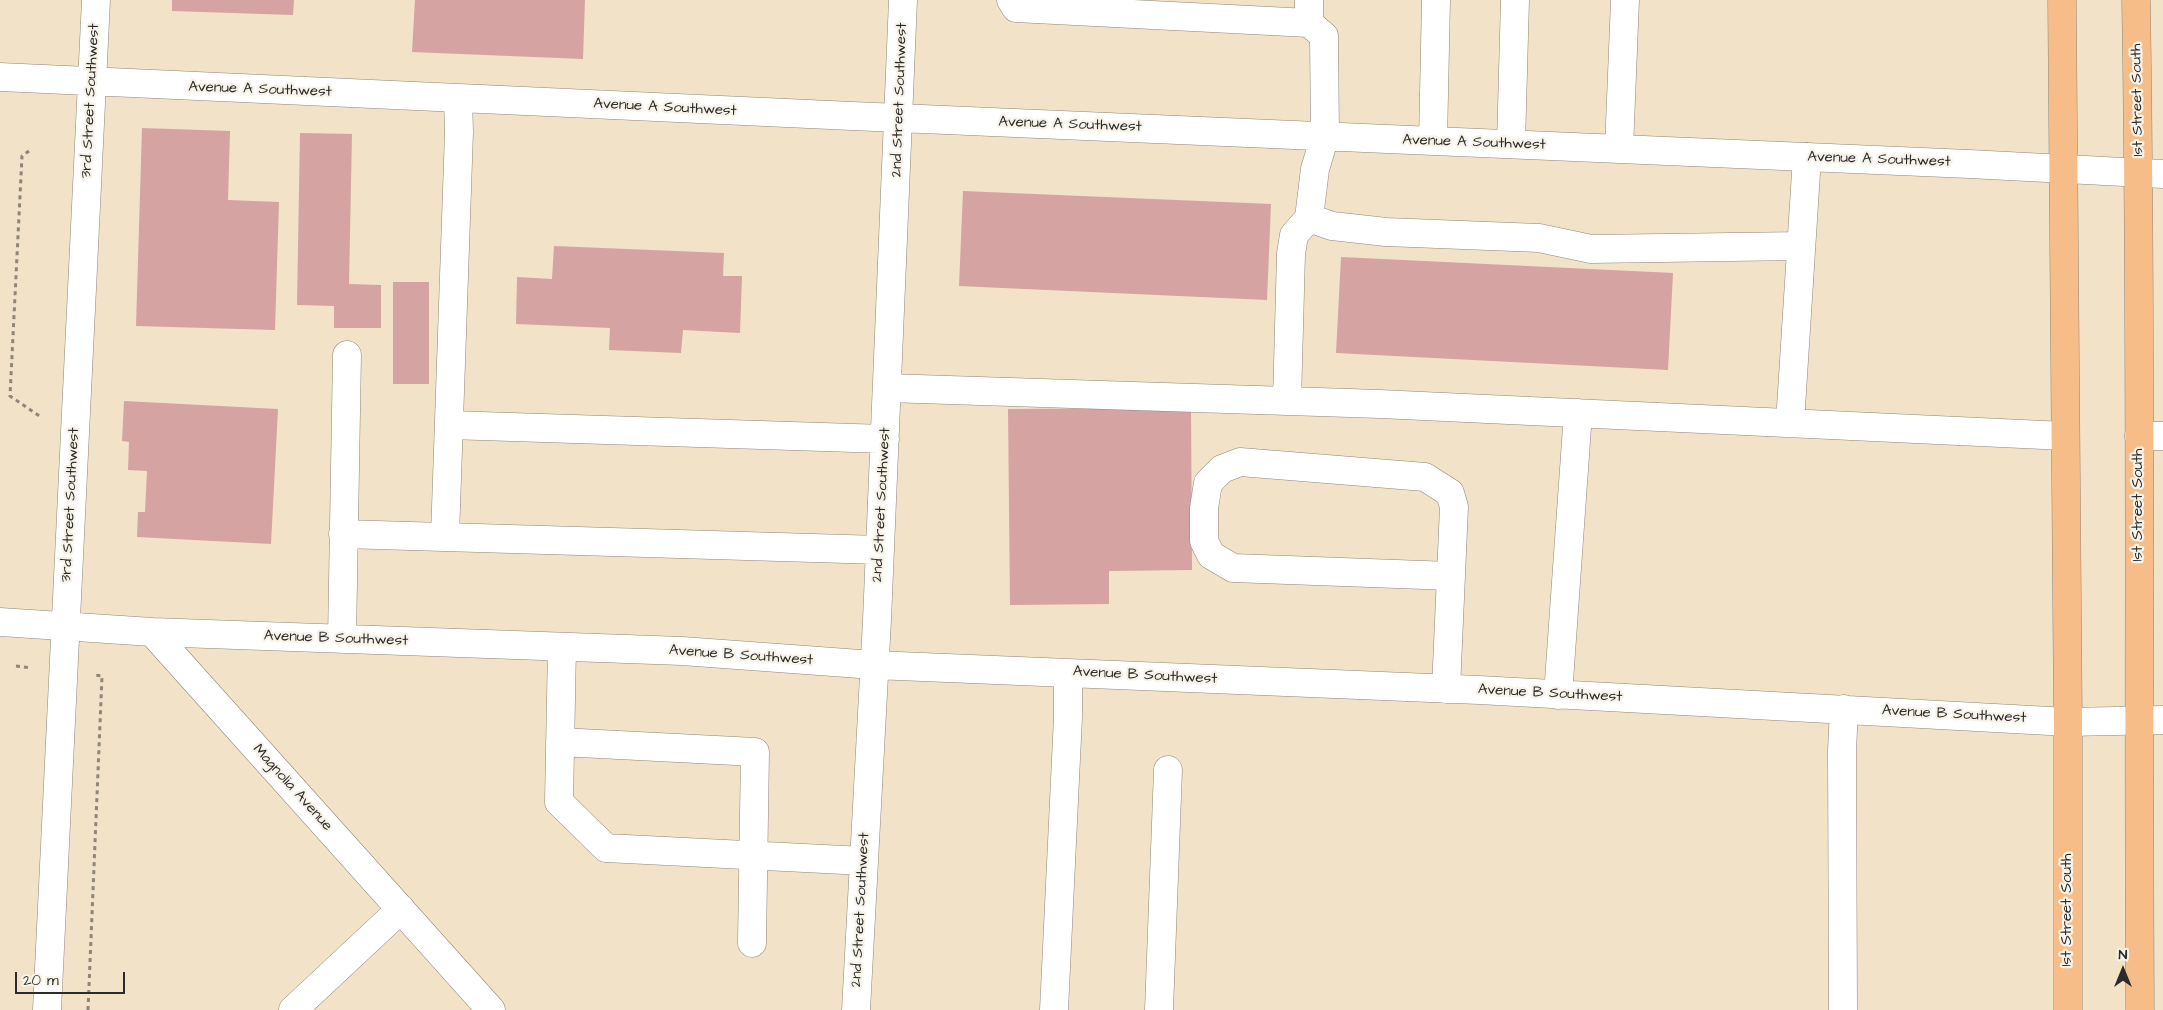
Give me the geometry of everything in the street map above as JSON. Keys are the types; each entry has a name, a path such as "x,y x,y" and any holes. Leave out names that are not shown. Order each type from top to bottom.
{"main road":[{"name":"1st Street South","path":"2062,0 2068,722 2068,1010"},
{"name":"1st Street South","path":"2136,0 2151,174 2151,720 2140,1010"}],"street":[{"name":"3rd Street Southwest","path":"46,1010 96,0"},
{"name":"2nd Street Southwest","path":"856,1010 880,550 900,118 903,0"},
{"path":"1011,0 1016,8 1116,7 1309,12 1324,36 1325,136 1315,168 1309,218 1294,235 1291,254 1287,401"},
{"path":"1433,141 1436,0"},
{"path":"1511,144 1515,0"},
{"path":"1618,149 1625,0"},
{"name":"Avenue A Southwest","path":"0,78 1807,157 2151,174"},
{"path":"445,536 459,142 458,99"},
{"path":"1790,423 1807,157"},
{"path":"1309,218 1332,226 1386,232 1539,238 1591,249 1801,246"},
{"path":"342,639 347,355"},
{"path":"887,388 1287,401 2065,436"},
{"path":"1558,695 1578,413"},
{"path":"449,424 885,439"},
{"path":"1446,689 1451,576 1454,507 1450,493 1425,477 1240,462 1222,469 1208,483 1204,508 1204,541 1211,555 1233,568 1451,576"},
{"path":"343,534 880,550"},
{"path":"0,622 152,632"},
{"name":"Avenue B Southwest","path":"152,632 682,651 874,665 1446,689 2068,722 2151,720"},
{"name":"Magnolia Avenue","path":"152,632 491,1010"},
{"path":"562,647 559,802 606,848 864,861"},
{"path":"1054,1010 1068,717 1068,673"},
{"path":"1843,1010 1842,751 1844,709"},
{"path":"560,742 755,752 752,943"},
{"path":"1159,1010 1168,770"},
{"path":"293,1010 401,909"}],"path":[{"path":"29,151 22,156 10,396 41,417"},
{"path":"88,1010 102,676"}],"building":[{"path":"172,0 294,0 293,15 172,11"},
{"path":"415,0 585,0 583,59 412,52"},
{"path":"142,128 230,131 228,200 279,202 275,330 136,326"},
{"path":"300,133 352,134 349,284 381,285 381,328 334,328 334,306 297,305"},
{"path":"963,191 1271,204 1267,300 959,286"},
{"path":"554,246 724,253 723,276 742,276 740,333 683,330 681,353 609,350 610,328 516,324 517,277 552,279"},
{"path":"1341,257 1673,273 1668,370 1336,353"},
{"path":"393,282 429,282 429,384 393,384"},
{"path":"124,401 278,409 271,544 137,537 138,512 145,512 147,471 128,470 129,442 122,441"},
{"path":"1191,408 1192,570 1109,571 1109,604 1010,605 1008,409"}]}
